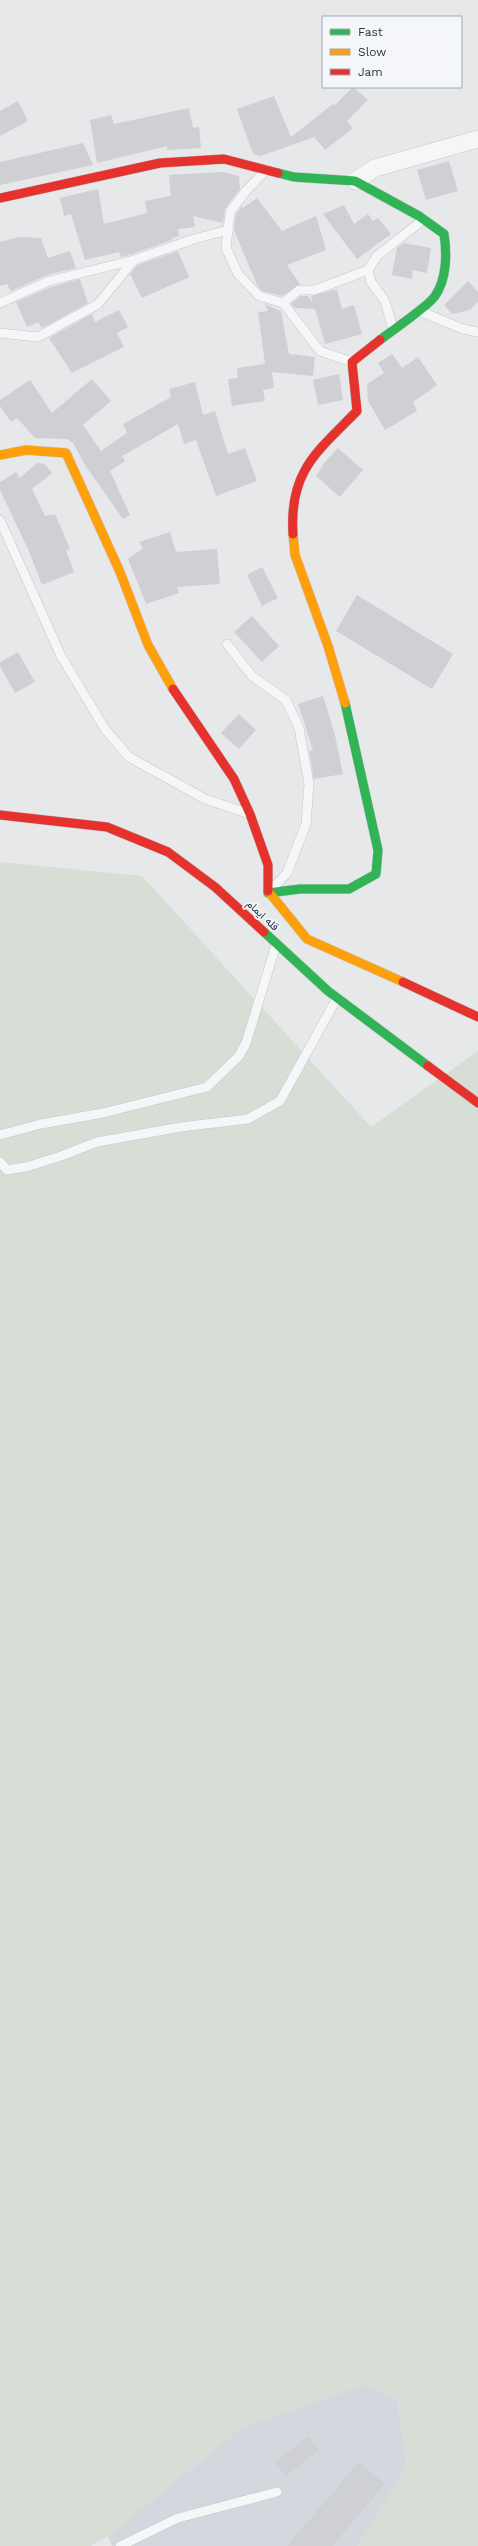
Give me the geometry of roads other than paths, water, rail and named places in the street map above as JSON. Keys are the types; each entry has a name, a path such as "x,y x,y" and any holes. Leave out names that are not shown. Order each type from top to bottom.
{"street":[{"path":"356,181 375,168 478,140"},
{"path":"0,198 160,163 224,159 294,177 356,181 424,219 444,234 448,252 442,280 435,297 352,362 357,411 315,454 298,483 292,516 295,555 328,646 348,714 360,776 378,850 376,874 349,889 300,889 268,893"},
{"path":"0,455 26,450 66,453 120,572 148,645 183,706 234,779 250,814 268,865 268,893 307,939 370,966 478,1017"},
{"name":"قله ایمام","path":"0,815 107,827 168,852 215,887 337,998 478,1103"}],"lane":[{"path":"266,170 246,191 230,212 226,248 238,274 259,296 283,303 320,351 352,362"},
{"path":"283,303 299,290 316,290 368,270 378,256 424,219"},
{"path":"0,303 48,281 134,260 194,239 228,230"},
{"path":"0,333 38,337 98,304 134,260"},
{"path":"368,270 371,282 385,301 393,330"},
{"path":"418,311 463,329 478,332"},
{"path":"0,520 61,656 105,729 129,757 205,799 250,814"},
{"path":"227,644 252,676 286,700 299,728 309,784 306,824 287,873 268,893"},
{"path":"0,1135 41,1124 103,1113 207,1087 240,1056 246,1043 277,944"},
{"path":"0,1162 7,1170 26,1167 97,1142 181,1127 248,1119 280,1101 337,998"},
{"path":"120,2546 178,2518 276,2492"}]}
